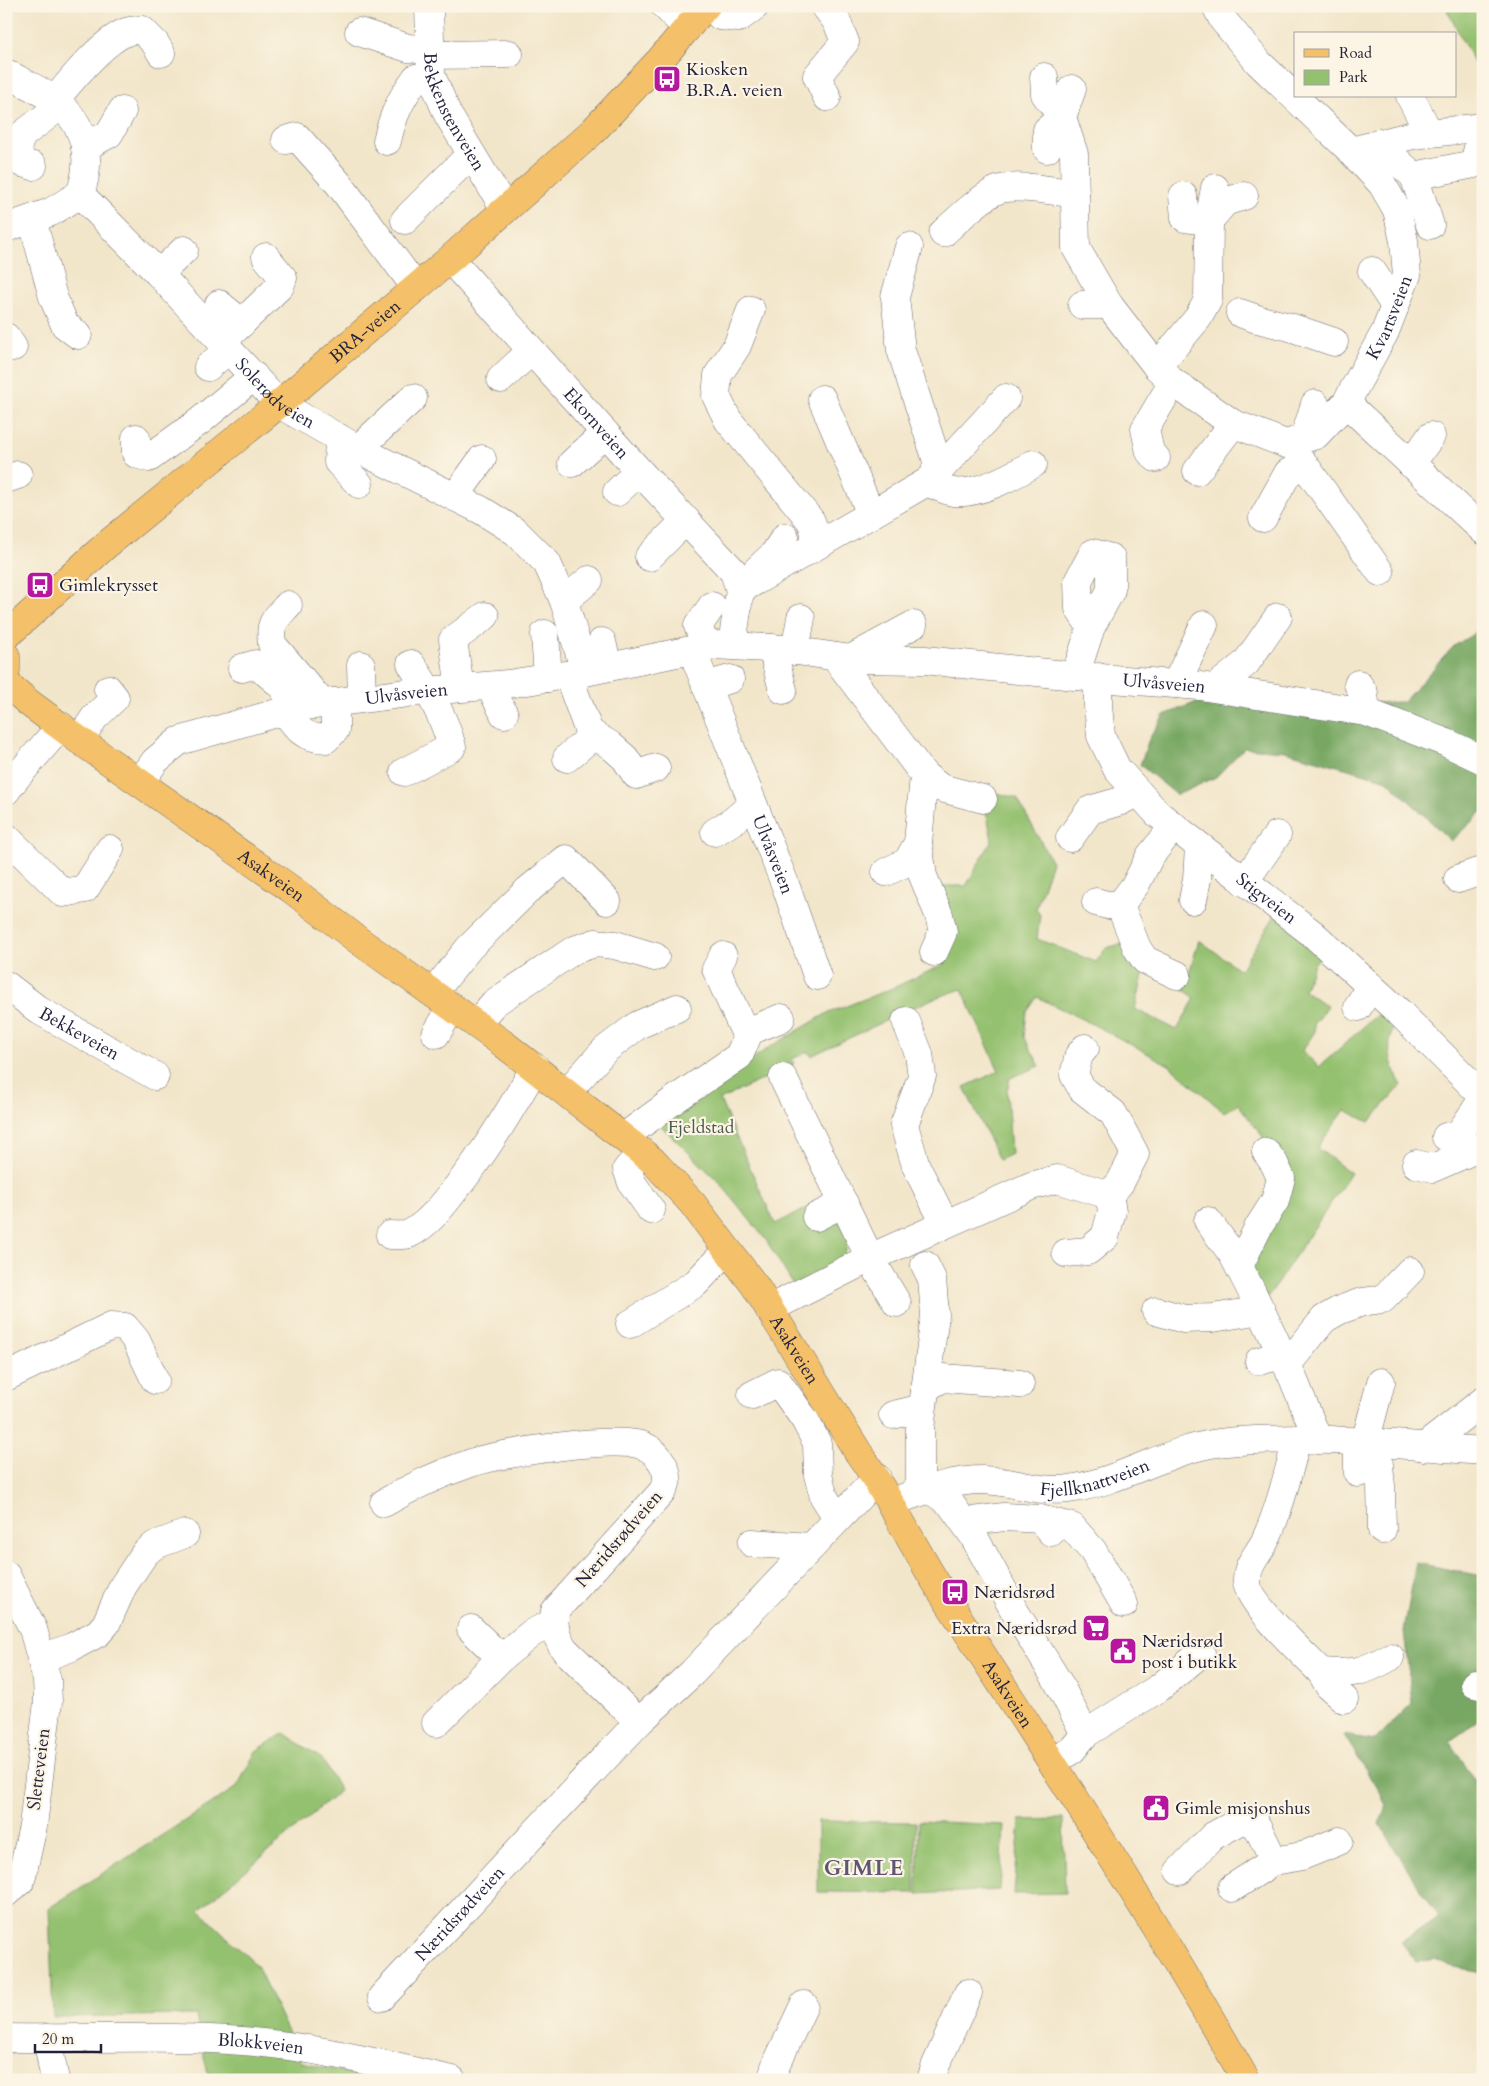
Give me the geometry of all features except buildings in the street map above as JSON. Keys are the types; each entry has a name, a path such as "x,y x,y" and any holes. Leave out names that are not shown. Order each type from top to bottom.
{"main road":[{"name":"BRA-veien","path":"6,636 105,546 280,404 450,259 592,132 628,96 687,28 713,11"},
{"path":"6,656 6,670"},
{"name":"Asakveien","path":"6,683 29,704 295,892 358,940 528,1062 653,1161 692,1204 755,1286 858,1452 877,1478 943,1594 1137,1896 1246,2080"}],"street":[{"name":"Bekkenstenveien","path":"429,6 430,60 448,115 505,208"},
{"path":"665,6 687,28"},
{"path":"713,11 738,18 755,6"},
{"path":"825,6 837,22 845,42 817,76 827,97"},
{"name":"Kvartsveien","path":"1216,6 1223,20 1259,63 1294,96"},
{"path":"33,166 22,163 18,147 22,135 57,103 73,77 113,40 127,31 142,30 155,43 161,53"},
{"path":"358,32 408,48 430,60 509,54"},
{"path":"387,141 393,116 407,90 430,60"},
{"path":"6,73 57,103 73,120 82,134 88,161 86,178 80,194 51,212 6,228"},
{"path":"1044,77 1045,94 1083,153 1075,194 1076,248 1109,305 1165,375 1233,424 1286,444 1308,446"},
{"path":"1047,149 1047,130 1062,118 1072,89"},
{"name":"Kvartsveien","path":"1268,527 1288,473 1308,446 1346,403 1385,332 1407,276 1404,241 1398,210 1382,184 1351,151 1296,98"},
{"path":"1411,98 1428,133"},
{"path":"85,147 109,134 122,111"},
{"path":"1351,151 1377,143 1428,133 1483,127 1474,164 1414,176"},
{"path":"286,140 297,136 340,201 416,288"},
{"path":"1377,143 1414,176 1430,225"},
{"path":"405,220 471,154"},
{"path":"943,233 968,210 1000,188 1037,188 1075,194"},
{"path":"1156,458 1150,452 1145,429 1165,375 1208,300 1209,221 1215,188"},
{"name":"Solerødveien","path":"80,194 159,274 280,404 516,532 547,563 564,600 582,667"},
{"path":"1183,196 1185,218 1209,221"},
{"path":"1209,221 1225,202 1244,196"},
{"path":"32,218 53,297 65,325 78,335"},
{"path":"108,222 111,252"},
{"path":"909,247 895,296 901,350 937,462 931,478"},
{"path":"159,274 184,250"},
{"path":"208,367 242,323 280,286 283,278 266,257"},
{"name":"Ekornveien","path":"450,259 639,471 734,572 745,587"},
{"path":"1372,271 1396,306"},
{"path":"219,304 242,323"},
{"path":"1082,305 1109,305"},
{"path":"1197,319 1246,308 1257,319 1290,327 1334,342"},
{"path":"751,310 737,346 718,375 716,396 728,420 811,521 815,532 815,545"},
{"path":"501,379 531,351"},
{"path":"1140,398 1165,375"},
{"path":"136,438 136,454 149,458 200,421 254,376"},
{"path":"360,484 338,462 349,443 413,398"},
{"path":"745,587 931,478 1006,398"},
{"path":"822,399 871,514"},
{"path":"1346,403 1411,464 1481,525"},
{"path":"1315,404 1308,446 1380,572"},
{"path":"1197,471 1233,424"},
{"path":"572,463 605,433"},
{"path":"1411,464 1431,436"},
{"path":"454,497 482,459"},
{"path":"931,478 950,492 972,491 1006,478 1034,464"},
{"path":"617,492 639,471"},
{"path":"649,557 686,520"},
{"path":"712,606 698,626 710,647 754,573 774,554 785,537"},
{"path":"564,600 589,580"},
{"path":"288,605 273,621 272,644 309,706"},
{"path":"460,688 453,640 485,616"},
{"path":"1215,688 1246,663 1278,617"},
{"path":"783,690 783,649 801,618"},
{"path":"913,625 865,650 843,658 924,775 941,788 983,799"},
{"path":"1176,684 1204,625"},
{"name":"Stigveien","path":"1091,627 1086,676 1098,706 1101,736 1117,769 1158,814 1244,882 1319,925 1364,996 1482,1096"},
{"path":"545,634 582,667 589,732 625,758 636,776 656,768"},
{"name":"Ulvåsveien","path":"710,647 718,682 817,976"},
{"name":"Ulvåsveien","path":"140,782 174,735 309,706 362,698 490,686 582,667 710,647 783,649 843,658 925,660 1215,688 1366,712 1483,760"},
{"path":"242,668 256,664 309,706"},
{"path":"404,772 452,747 448,730 430,691 411,664"},
{"path":"361,665 362,698"},
{"path":"1358,684 1364,693 1366,712"},
{"path":"490,686 504,714"},
{"path":"6,791 14,779 70,733 96,717 115,698 108,689"},
{"path":"567,758 594,735"},
{"path":"924,775 918,843 923,876 940,915 943,932 934,952"},
{"path":"1070,838 1090,810 1122,802 1138,792"},
{"path":"715,832 761,808"},
{"path":"1174,826 1150,856 1136,884 1108,903 1145,960 1177,975"},
{"path":"1244,882 1277,835"},
{"path":"6,837 75,900 85,889 110,849"},
{"path":"886,872 907,862 918,843"},
{"path":"1193,900 1200,846"},
{"path":"436,1034 443,1000 469,948 528,890 566,859 606,901"},
{"path":"476,1024 494,1003 574,950 595,943 615,945 655,957"},
{"path":"651,1210 632,1183 627,1169 633,1145 677,1098 739,1056 747,1037 716,969 723,956"},
{"name":"Bekkeveien","path":"6,985 40,1011 155,1076"},
{"path":"742,1026 748,1008 746,992"},
{"path":"566,1092 605,1050 638,1025 677,1008"},
{"path":"742,1026 781,1018"},
{"path":"906,1021 920,1054 922,1076 904,1125 916,1166 946,1224"},
{"path":"1066,1253 1088,1251 1105,1237 1112,1211 1109,1195 1120,1183 1135,1154 1113,1113 1082,1089 1074,1075 1078,1055 1085,1048"},
{"path":"390,1236 407,1235 424,1224 440,1208 472,1168 494,1137 518,1097 528,1062"},
{"path":"783,1078 870,1258 897,1304"},
{"path":"1452,1096 1482,1096"},
{"path":"1446,1138 1459,1134 1482,1096"},
{"path":"1416,1164 1433,1168 1483,1146"},
{"path":"1239,1266 1259,1226 1275,1201 1280,1178 1274,1163 1266,1152"},
{"name":"Asakveien","path":"769,1309 870,1258 1031,1186 1057,1179 1109,1195"},
{"path":"816,1217 844,1204"},
{"path":"1208,1221 1233,1255 1261,1310 1276,1360 1308,1440 1281,1498 1264,1542 1251,1561 1246,1583 1262,1609 1321,1672 1329,1686 1344,1699"},
{"path":"630,1324 696,1283 727,1250"},
{"path":"925,1265 932,1279 935,1315 923,1387 920,1429 924,1491 950,1503 964,1522 1057,1680 1085,1734"},
{"path":"1276,1360 1324,1319 1340,1310 1362,1302 1382,1299 1410,1271"},
{"path":"1156,1311 1184,1319 1213,1318 1261,1310"},
{"path":"6,1377 111,1326 125,1327 136,1340 155,1380"},
{"path":"893,1415 923,1387 943,1378 1020,1384"},
{"path":"752,1396 778,1382 805,1420 817,1443 818,1475 824,1497 838,1519"},
{"path":"1358,1473 1381,1382"},
{"path":"1432,1440 1449,1416 1483,1382"},
{"path":"1432,1440 1483,1401"},
{"name":"Fjellknattveien","path":"891,1502 960,1482 984,1480 1052,1490 1070,1489 1099,1482 1174,1454 1210,1445 1308,1440 1367,1443 1432,1440 1483,1451"},
{"name":"Næridsrødveien","path":"384,1503 403,1492 471,1463 501,1456 574,1445 620,1443 645,1446 660,1458 667,1471 668,1482 662,1492 555,1611 553,1623"},
{"path":"1367,1443 1381,1486 1382,1530"},
{"name":"Næridsrødveien","path":"382,1997 640,1722 692,1673 877,1478"},
{"path":"964,1522 1004,1517 1040,1519 1072,1527 1093,1551 1124,1604"},
{"path":"1040,1519 1058,1540"},
{"path":"42,1658 72,1648 98,1633 106,1624 123,1586 145,1553 155,1545 185,1534"},
{"path":"752,1543 811,1547"},
{"name":"Sletteveien","path":"6,1575 33,1628 47,1680 48,1702 33,1826 14,1886"},
{"path":"436,1723 501,1658 532,1632 553,1623 556,1637 564,1649 640,1722"},
{"path":"471,1629 501,1658"},
{"path":"1052,1762 1072,1750 1085,1734 1159,1688 1201,1654"},
{"path":"1321,1672 1341,1673 1367,1670 1390,1658"},
{"path":"1179,1871 1213,1836 1244,1819 1257,1826 1274,1861"},
{"path":"1232,1888 1274,1861 1302,1856 1339,1841"},
{"path":"931,2080 968,1994"},
{"path":"772,2080 775,2067 804,2006"},
{"name":"Blokkveien","path":"6,2038 194,2038 268,2043 332,2053 452,2080"},
{"path":"47,2038 55,2080"}],"green space":[{"path":"1445,6 1483,6 1483,81"},
{"path":"1483,628 1483,811 1451,841 1387,780 1285,751 1244,748 1216,777 1177,795 1140,765 1149,739 1164,715 1197,702 1233,706 1403,702 1454,646"},
{"name":"Fjeldstad","path":"997,793 1017,798 1052,862 1036,908 1040,915 1037,939 1096,962 1106,948 1125,943 1144,972 1135,1009 1177,1030 1195,998 1184,990 1199,940 1240,970 1276,914 1324,952 1314,964 1304,990 1328,1007 1314,1023 1314,1033 1302,1051 1319,1067 1384,1008 1396,1020 1390,1037 1390,1053 1394,1070 1402,1085 1369,1122 1345,1110 1317,1148 1351,1173 1266,1300 1250,1268 1270,1228 1269,1145 1238,1104 1224,1112 1169,1065 1037,997 1027,1012 1024,1037 1040,1066 1010,1078 1007,1091 1011,1154 999,1160 964,1087 999,1071 962,989 932,999 811,1056 808,1052 792,1059 794,1064 720,1100 775,1224 808,1208 838,1216 849,1239 845,1254 831,1267 794,1286 766,1240 719,1182 657,1122 770,1047 826,1014 895,987 947,963 932,964 942,886 966,886 992,840 985,806"},
{"path":"1416,1563 1483,1576 1483,1718 1450,1741 1483,1793 1483,1973 1455,1968 1435,1959 1417,1962 1401,1942 1438,1917 1379,1824 1387,1805 1344,1735 1375,1740 1412,1703 1404,1631"},
{"path":"284,1733 322,1759 340,1791 199,1910 257,1966 302,2062 380,2080 210,2080 196,2015 53,2017 49,1908 237,1787 256,1751"},
{"path":"1063,1819 1065,1893 1014,1894 1020,1820"},
{"path":"818,1821 916,1822 915,1893 818,1892"},
{"path":"919,1821 1004,1825 1000,1890 917,1894"}],"place":[{"name":"Kiosken B.R.A. veien","path":"667,79"},
{"name":"Gimlekrysset","path":"40,585"},
{"name":"Næridsrød","path":"955,1592"},
{"name":"Extra Næridsrød","path":"1096,1628"},
{"name":"Næridsrød post i butikk","path":"1123,1651"},
{"name":"Gimle misjonshus","path":"1156,1808"}],"district":[{"name":"GIMLE","path":"864,1868"}]}
